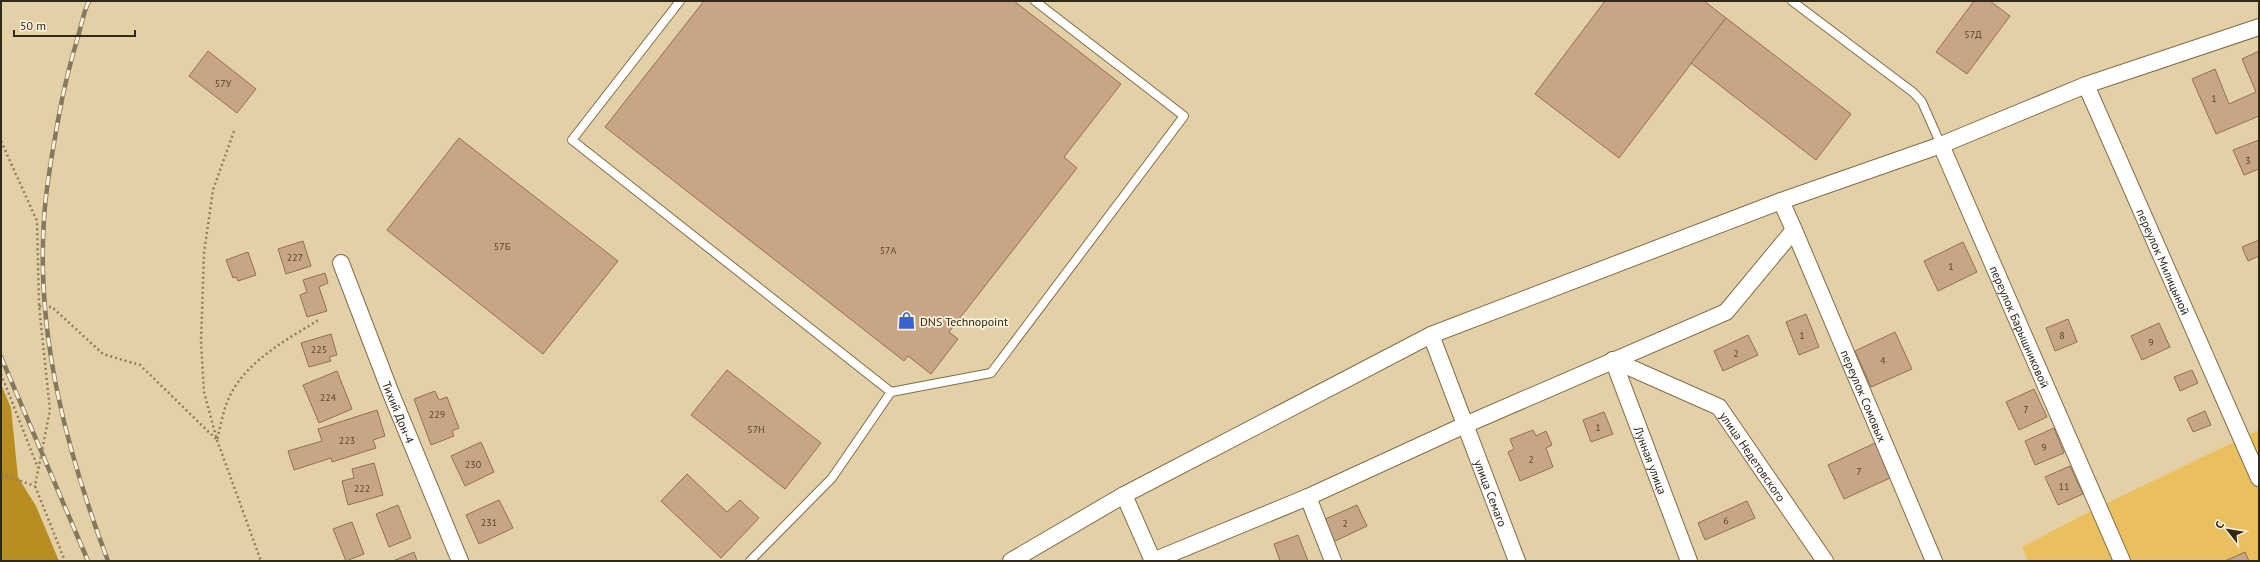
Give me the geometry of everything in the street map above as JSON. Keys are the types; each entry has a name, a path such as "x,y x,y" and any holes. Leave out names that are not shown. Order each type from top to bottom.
{"street":[{"path":"1011,561 1124,495 1431,335 1781,201 1941,145 2086,85 2258,30"},
{"name":"переулок Милицыной","path":"2086,85 2259,478"},
{"name":"переулок Барышниковой","path":"1941,145 2122,561"},
{"name":"переулок Сомовых","path":"1781,201 1934,561"},
{"path":"1124,495 1153,561 1308,497 1465,425 1726,312 1794,230"},
{"name":"Тихий Дон-4","path":"341,263 390,391 460,561"},
{"name":"улица Семаго","path":"1431,335 1517,561"},
{"name":"Лунная улица","path":"1613,360 1689,561"},
{"name":"улица Недетовского","path":"1613,360 1719,407 1825,561"},
{"path":"1308,497 1332,561"}],"lane":[{"path":"680,1 572,140 891,392"},
{"path":"750,561 832,478 891,392 991,373 1184,116 1035,1"},
{"path":"1792,1 1914,93 1922,102 1941,145"}],"path":[{"path":"234,130 213,190 204,253 201,341 204,392 217,440 261,561"},
{"path":"1,141 37,221 39,306 50,410 35,486 65,561"},
{"path":"39,306 52,308 103,354 140,365 217,440"},
{"path":"217,440 226,404 244,374 274,347 320,319"},
{"path":"1,374 38,469"},
{"path":"1,477 6,476 35,486"}],"shaded area":[{"path":"1,384 11,408 18,477 36,506 59,561 1,561"},
{"path":"2259,430 2259,561 2028,561 2022,547 2099,507"}],"building":[{"path":"704,1 1014,1 1121,84 1064,157 1077,168 949,332 958,339 931,374 908,356 904,361 605,127"},
{"path":"1605,1 1704,1 1726,18 1619,158 1535,94"},
{"path":"1974,1 1990,1 2010,16 1967,74 1936,52"},
{"path":"1726,18 1851,114 1816,160 1691,63"},
{"path":"208,51 256,89 237,113 189,76"},
{"path":"2259,51 2259,116 2216,134 2192,79 2215,69 2229,104 2256,92 2242,59"},
{"path":"459,138 618,261 543,354 387,230"},
{"path":"2259,140 2259,169 2244,175 2233,150"},
{"path":"2259,240 2259,256 2248,261 2242,247"},
{"path":"303,241 311,266 286,274 278,249"},
{"path":"1963,242 1977,272 1938,291 1924,261"},
{"path":"248,252 256,275 238,281 236,277 233,278 226,260"},
{"path":"325,273 328,283 319,287 327,311 307,317 300,295 307,292 303,280"},
{"path":"1806,314 1819,347 1799,355 1786,322"},
{"path":"2068,319 2077,342 2055,351 2046,328"},
{"path":"2159,323 2170,347 2142,360 2131,336"},
{"path":"1895,332 1912,369 1871,387 1855,351"},
{"path":"331,334 337,355 329,357 331,361 309,367 301,343"},
{"path":"1748,335 1758,355 1723,371 1714,351"},
{"path":"727,370 821,443 785,489 691,415"},
{"path":"2192,370 2198,383 2180,391 2174,377"},
{"path":"337,371 352,409 319,423 303,385"},
{"path":"2034,389 2047,417 2019,430 2006,402"},
{"path":"435,391 439,400 447,397 459,428 452,431 454,436 431,445 414,399"},
{"path":"377,410 385,436 373,440 376,448 332,462 331,458 294,470 288,451 322,441 318,429"},
{"path":"2205,411 2211,425 2193,432 2187,419"},
{"path":"1604,412 1613,434 1591,442 1583,420"},
{"path":"2054,428 2064,453 2035,465 2025,441"},
{"path":"1533,430 1536,436 1546,431 1552,445 1546,448 1553,467 1520,481 1508,452 1514,449 1510,439"},
{"path":"481,442 494,472 465,486 451,456"},
{"path":"1875,443 1890,478 1844,499 1828,465"},
{"path":"374,463 383,495 348,505 342,481 354,478 352,469"},
{"path":"2070,466 2083,494 2058,505 2045,477"},
{"path":"687,474 727,512 740,500 759,518 721,558 661,501"},
{"path":"499,500 513,528 479,544 466,515"},
{"path":"1747,501 1755,518 1705,540 1698,523"},
{"path":"398,505 411,538 389,547 376,514"},
{"path":"1357,505 1367,526 1333,542 1323,520"},
{"path":"352,522 364,554 346,561 333,529"},
{"path":"1298,535 1308,561 1280,561 1274,544"},
{"path":"414,552 417,561 393,561"},
{"path":"2245,552 2249,561 2225,561"}],"railway":[{"path":"89,1 83,17 68,74 54,141 45,206 43,263 45,307 50,350 58,393 80,478 108,561"},
{"path":"1,357 88,561"}],"place":[{"name":"DNS Technopoint","path":"907,321"}]}
